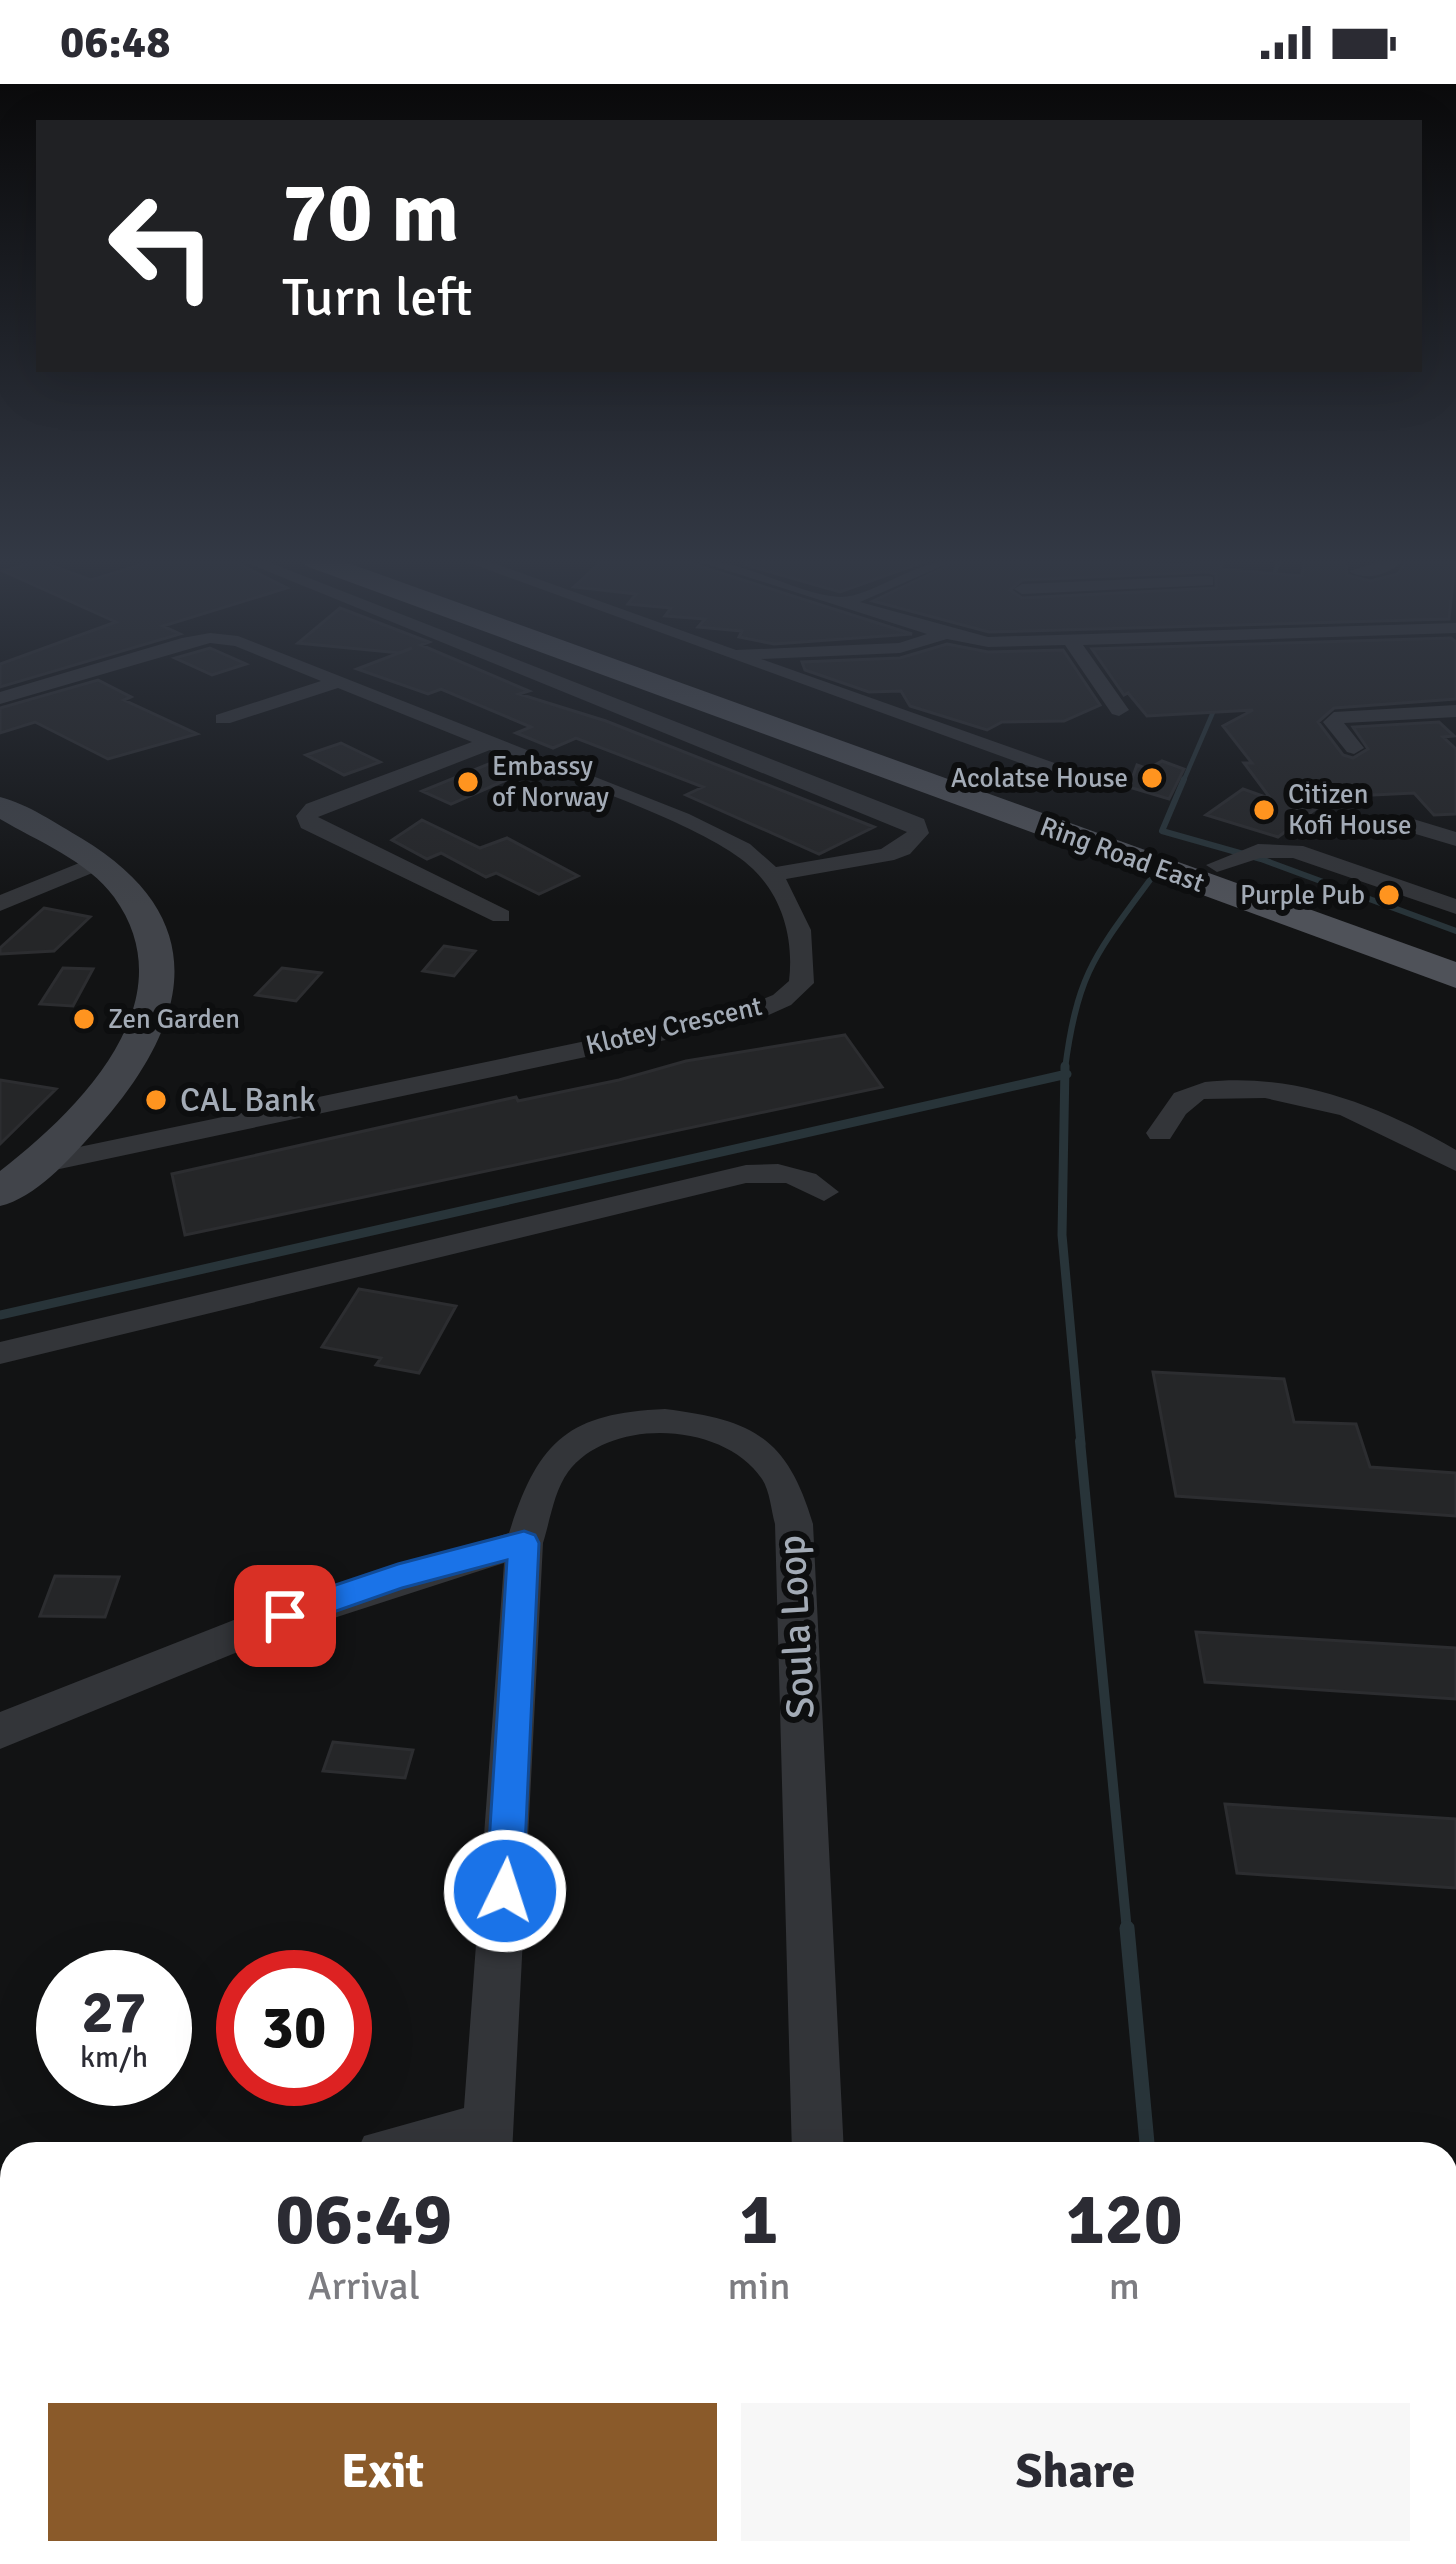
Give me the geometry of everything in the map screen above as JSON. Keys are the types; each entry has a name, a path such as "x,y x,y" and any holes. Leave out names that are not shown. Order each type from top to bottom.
{"main road":[{"name":"Ring Road East","path":"766,676 868,702 1456,976"},
{"name":"Ring Road East","path":"775,676 868,702 1456,951"}],"street":[{"path":"0,698 78,676"},
{"path":"327,676 681,819 748,852 773,874 886,855 902,849 918,832 916,824 541,676"},
{"path":"795,676 868,702"},
{"path":"795,676 1056,770"},
{"path":"868,702 892,676"},
{"path":"1095,676 1119,710"},
{"path":"223,719 340,681"},
{"path":"1354,748 1334,718 1456,711"},
{"path":"489,743 314,809 307,816 309,823 502,916"},
{"path":"0,806 126,889 158,945 160,982 149,1028 122,1072 36,1165 0,1193"},
{"path":"1400,822 1456,839"},
{"path":"1239,858 1294,851 1456,907"},
{"path":"0,904 94,864"},
{"name":"Klotey Crescent","path":"36,1165 746,1015 782,1000 802,976 804,946 773,874"},
{"path":"1160,1133 1190,1095 1206,1090 1274,1090 1348,1106 1394,1125 1456,1162"},
{"path":"0,1353 746,1174 780,1171 804,1176 824,1192"},
{"name":"Soula Loop","path":"486,2140 524,1543 554,1465 577,1442 609,1426 648,1421 694,1424 746,1444 777,1472 794,1524 818,2142"},
{"path":"0,1731 247,1629 398,1576 524,1543"}],"building":[{"path":"0,676 38,676 0,687"},
{"path":"376,676 493,676 529,691 519,694 606,721 874,827 819,854 686,795 703,787 576,738 553,748 516,733 531,727 441,689 428,694"},
{"path":"822,676 1080,676 1100,705 1064,721 1002,722 987,730 910,706 901,691 869,692"},
{"path":"1111,676 1456,676 1456,699 1334,708 1318,722 1343,755 1353,758 1368,749 1353,727 1439,722 1454,736 1443,737 1456,749 1456,814 1434,815 1414,793 1373,795 1365,786 1345,787 1278,837 1206,815 1243,789 1271,799 1244,763 1252,763 1223,726 1253,710 1147,716 1128,693 1124,695"},
{"path":"98,680 131,697 124,700 197,734 108,759 35,722 0,733 0,708"},
{"path":"341,743 380,762 344,775 306,755"},
{"name":"Embassy of Norway","path":"501,759 519,766 522,773 451,804 422,791"},
{"path":"1162,761 1184,769 1169,799 1129,787 1137,765 1148,769"},
{"path":"422,820 480,848 507,838 578,876 539,894 496,873 486,877 441,853 427,859 392,840"},
{"path":"44,908 90,917 54,951 0,954 0,948"},
{"path":"444,946 475,951 454,976 423,971"},
{"path":"63,968 93,969 73,1006 40,1004"},
{"path":"282,968 321,973 296,1001 256,995"},
{"path":"845,1035 882,1087 185,1235 172,1174 516,1097 518,1101 619,1080 686,1061"},
{"path":"0,1080 56,1089 0,1144"},
{"path":"359,1289 456,1306 419,1373 376,1365 381,1358 322,1347"},
{"path":"1153,1372 1284,1379 1294,1422 1356,1424 1370,1467 1456,1473 1456,1516 1176,1496"},
{"path":"55,1576 119,1577 105,1617 40,1616"},
{"path":"1196,1632 1456,1648 1456,1699 1205,1682"},
{"path":"333,1742 413,1750 405,1778 323,1771"},
{"path":"1225,1804 1456,1819 1456,1888 1237,1873"}],"waterway":[{"path":"1183,782 1217,703"},
{"path":"1184,779 1162,831 1261,859 1456,931"},
{"path":"1065,1069 1076,1010 1091,967 1150,880"},
{"path":"1065,1066 1065,1074"},
{"path":"0,1315 1065,1074"},
{"path":"1065,1074 1062,1235 1081,1444"},
{"path":"1080,1441 1127,1931"},
{"path":"1127,1928 1147,2142"}],"place":[{"name":"Acolatse House","path":"1152,778"},
{"name":"Embassy of Norway","path":"468,782"},
{"name":"Citizen Kofi House","path":"1264,810"},
{"name":"Purple Pub","path":"1389,895"},
{"name":"Zen Garden","path":"84,1019"},
{"name":"CAL Bank","path":"156,1100"}],"route":[{"path":"285,1616 398,1576 524,1543 505,1891"}]}
